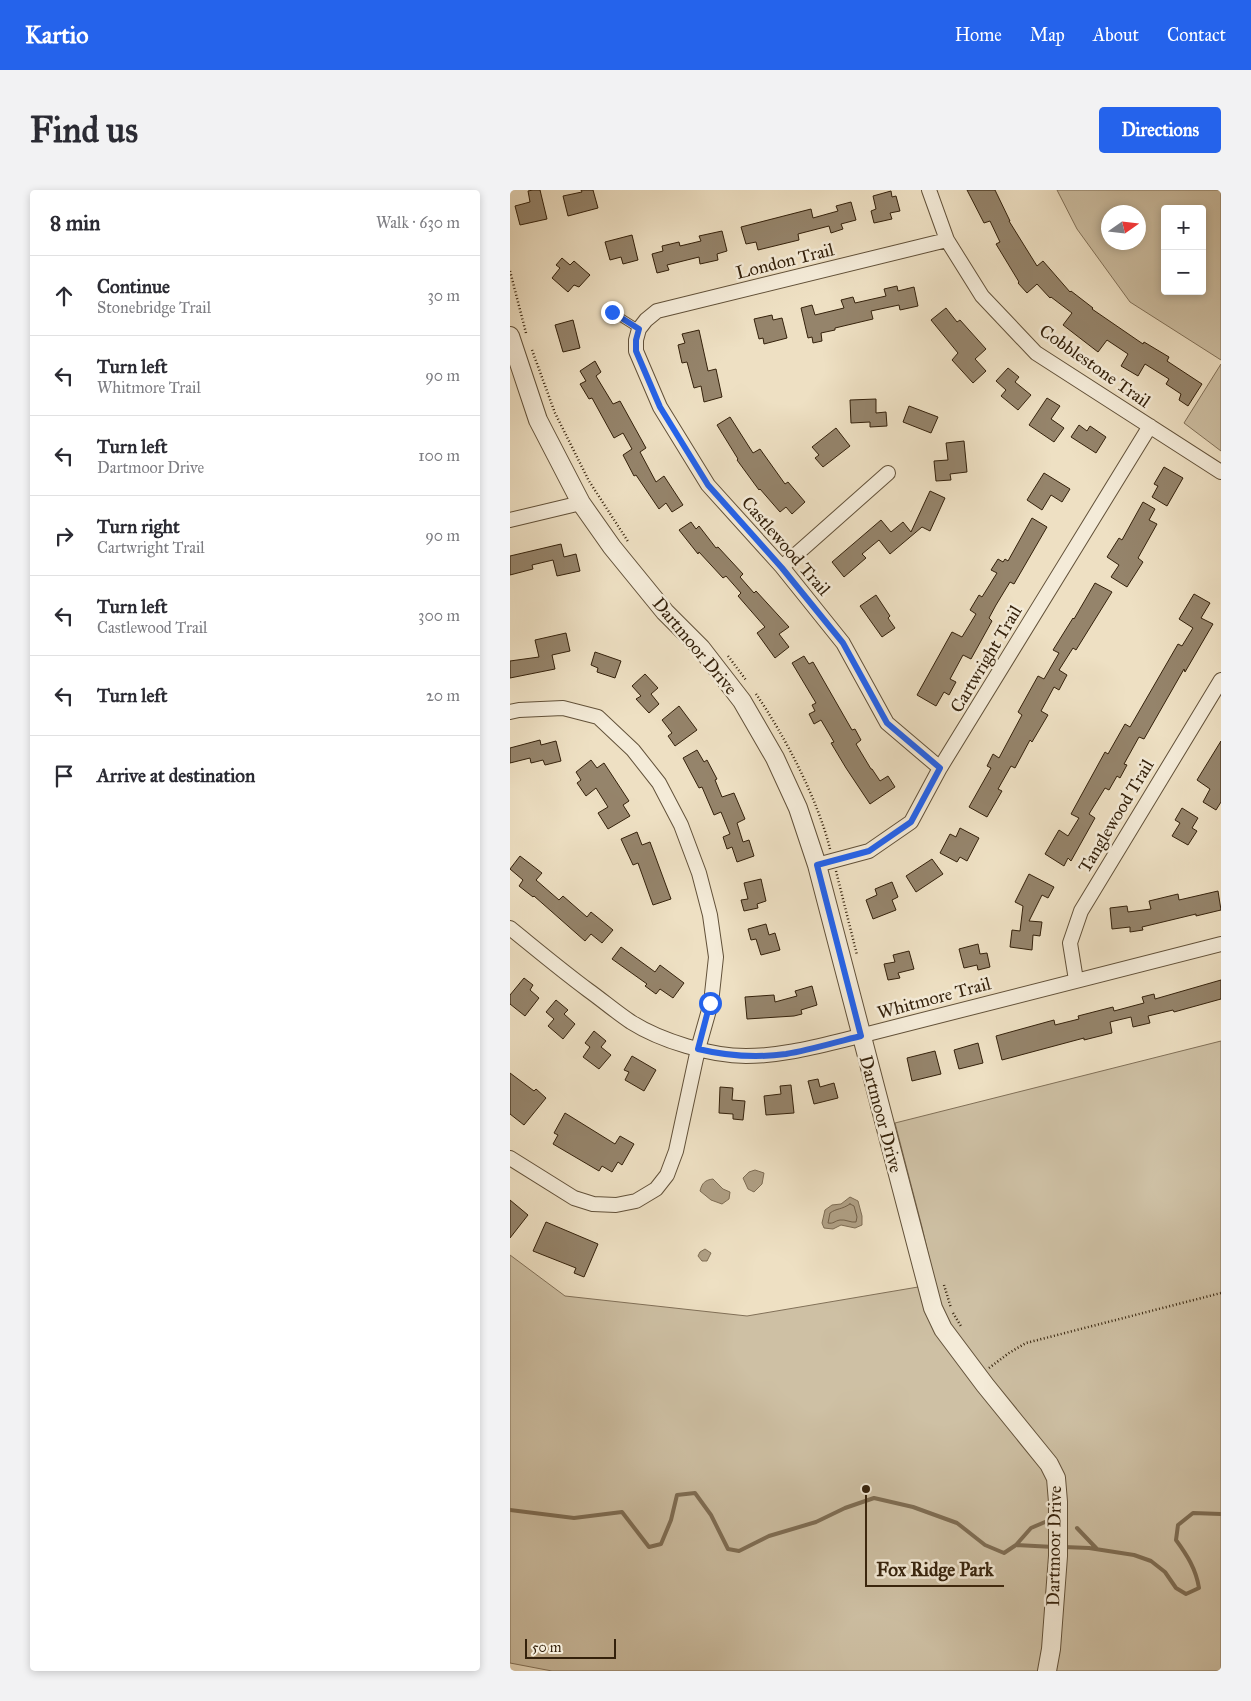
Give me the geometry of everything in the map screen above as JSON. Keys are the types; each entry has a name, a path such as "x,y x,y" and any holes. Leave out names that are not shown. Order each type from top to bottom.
{"street":[{"name":"Cobblestone Trail","path":"929,190 947,240 982,296 1036,353 1221,472"},
{"name":"London Trail","path":"639,329 657,311 947,240"},
{"name":"Castlewood Trail","path":"639,329 636,351 660,407 708,485 782,568 843,643 887,723 940,768"},
{"name":"Dartmoor Drive","path":"510,336 538,420 581,503 612,547 665,612 701,648 742,701 775,758 825,863 861,1036 934,1308 943,1329 987,1370 1049,1464 1056,1478 1058,1556 1051,1648 1047,1671"},
{"name":"Cartwright Trail","path":"825,863 869,851 911,822 940,768 1150,426"},
{"path":"782,568 888,473"},
{"path":"510,520 581,503"},
{"name":"Tanglewood Trail","path":"1076,980 1070,943 1081,911 1221,680"},
{"path":"510,712 563,708 598,717 633,750 659,783 681,825 699,873 710,915 716,957 710,1003 676,1150 667,1175 656,1189 636,1201 616,1205 593,1204 574,1198 510,1158"},
{"name":"Whitmore Trail","path":"510,928 550,961 632,1022 674,1042 722,1055 747,1056 786,1054 1221,944"}],"lane":[{"path":"612,312 639,329"}],"path":[{"path":"510,271 528,339"},
{"path":"531,349 555,413 589,481 629,543"},
{"path":"723,651 748,683"},
{"path":"753,690 784,739 807,785 822,823 825,863 858,960"},
{"path":"943,1282 951,1310 965,1334"},
{"path":"987,1370 1026,1343 1221,1293"}],"shaded area":[{"path":"1057,190 1221,190 1221,360 1130,302 1077,229"},
{"path":"1221,364 1221,451 1184,423"},
{"path":"1221,1041 1221,1671 552,1671 510,1663 510,1255 565,1296 747,1316 935,1283 895,1123"}],"water":[{"path":"755,1170 764,1173 762,1184 754,1192 748,1189 743,1178 749,1172"},
{"path":"713,1179 723,1189 730,1192 729,1199 722,1204 711,1200 700,1191 704,1182"},
{"path":"850,1197 858,1201 862,1225 855,1228 841,1225 833,1229 824,1228 822,1223 825,1210 832,1205 841,1204"},
{"path":"705,1249 711,1253 707,1261 702,1261 698,1256"}],"building":[{"path":"540,190 547,219 520,225 515,206 530,202 528,191"},
{"path":"581,190 593,190 598,208 568,216 563,196 582,192"},
{"path":"967,190 995,190 1009,221 1037,266 1043,261 1070,292 1143,344 1144,342 1169,357 1167,361 1202,384 1188,406 1179,400 1181,394 1166,384 1169,379 1145,364 1138,376 1121,366 1128,354 1107,340 1098,352 1063,325 1072,313 1050,298 1037,284 1027,293 1018,283 996,244 1000,242 990,221 984,223"},
{"path":"891,191 892,197 896,196 900,211 890,213 892,219 874,223 871,211 876,209 873,196"},
{"path":"851,202 856,220 841,224 843,229 831,233 829,226 798,234 799,240 758,250 756,242 746,244 741,227 811,209 813,218 838,211 836,206"},
{"path":"722,231 727,251 717,254 718,260 700,264 699,257 667,265 669,270 657,273 652,254 663,251 662,246 679,242 680,246 701,241 699,236"},
{"path":"632,235 638,260 623,264 621,257 610,260 605,242"},
{"path":"562,258 570,265 574,261 590,275 579,287 574,285 568,292 552,278 560,268 556,265"},
{"path":"897,286 898,291 914,287 918,306 900,310 899,305 871,311 873,319 821,333 822,341 813,343 812,337 808,338 801,308 812,305 815,315 844,308 841,300 853,297 855,303 886,296 884,289"},
{"path":"946,308 957,322 960,320 986,349 975,359 986,371 973,383 952,360 958,353 931,320"},
{"path":"772,315 773,320 782,318 787,338 764,344 763,338 759,339 754,319"},
{"path":"573,320 580,348 563,352 555,325"},
{"path":"699,330 708,371 716,369 722,397 704,402 701,386 694,388 687,362 682,363 678,345 685,343 682,334"},
{"path":"595,361 601,372 596,376 613,404 620,401 646,448 640,452 656,482 664,476 683,505 672,512 666,503 659,509 636,475 634,476 623,455 632,449 623,433 614,438 592,398 589,399 580,384 586,381 580,371"},
{"path":"1008,368 1019,377 1015,382 1031,395 1018,410 1001,396 1006,390 996,381"},
{"path":"1047,398 1060,406 1051,419 1064,428 1054,442 1029,425"},
{"path":"876,399 876,413 886,412 887,426 870,427 870,422 851,423 850,400"},
{"path":"909,406 938,417 931,433 903,422"},
{"path":"730,417 753,453 760,449 785,484 788,482 805,502 792,514 786,507 780,512 759,490 737,460 717,425"},
{"path":"1079,425 1087,431 1090,426 1106,437 1096,453 1071,437"},
{"path":"836,428 850,446 823,467 815,458 819,455 812,447"},
{"path":"964,441 967,472 950,474 951,480 936,481 934,461 948,460 946,443"},
{"path":"1164,467 1183,478 1167,506 1152,497 1158,486 1154,484"},
{"path":"1044,473 1070,489 1062,502 1051,495 1042,510 1027,500"},
{"path":"930,491 945,498 930,531 922,527 890,554 879,540 862,554 866,558 844,577 832,562 881,520 891,532 903,522 911,532"},
{"path":"1143,502 1155,509 1149,520 1157,524 1138,558 1143,562 1127,587 1111,577 1119,565 1107,557 1119,538 1122,540"},
{"path":"1032,518 1047,527 1014,584 1010,582 996,605 989,618 992,621 971,659 963,655 950,679 956,682 949,695 944,692 936,706 917,695 952,632 962,637 976,614 970,610 979,595 982,597 997,573 991,570 998,559 1003,562 1005,559 1008,561"},
{"path":"691,522 696,529 699,526 716,548 718,547 743,574 740,577 754,593 756,591 789,627 779,634 789,647 775,658 757,633 765,627 738,596 741,593 726,576 723,578 699,552 698,554 679,530"},
{"path":"561,544 564,557 576,554 580,571 557,576 553,560 532,565 533,569 510,575 510,556"},
{"path":"1095,583 1112,592 1076,650 1073,648 1059,670 1067,675 1059,690 1054,687 1041,711 1048,715 1032,742 1030,740 1015,768 1011,766 998,789 1002,791 987,817 969,807 991,768 987,766 993,754 999,758 1022,715 1018,712 1038,676 1044,679 1059,653 1053,650"},
{"path":"1194,594 1210,603 1201,618 1213,624 1185,672 1184,669 1144,739 1139,737 1124,764 1127,765 1120,778 1117,776 1109,790 1105,788 1089,814 1095,818 1071,861 1068,858 1064,866 1045,854 1059,830 1068,836 1079,818 1071,814 1105,752 1108,754 1125,724 1130,727 1178,644 1182,646 1193,628 1179,619"},
{"path":"876,595 890,616 888,618 895,628 882,637 860,606"},
{"path":"566,633 570,651 552,655 555,669 510,678 510,661 539,657 535,640"},
{"path":"595,652 621,661 615,678 597,672 598,668 591,665"},
{"path":"804,656 809,664 813,662 852,730 855,729 861,740 856,744 871,769 880,781 888,776 895,787 870,804 831,743 834,742 821,720 814,724 809,714 815,711 812,705 816,703 792,663"},
{"path":"645,674 658,688 651,694 659,704 649,713 636,699 641,696 632,686"},
{"path":"679,706 697,730 675,746 668,736 672,733 662,720"},
{"path":"540,740 541,745 556,741 561,761 545,765 543,760 531,763 530,758 510,763 510,748"},
{"path":"1221,741 1221,802 1216,810 1203,802 1210,789 1197,780"},
{"path":"697,750 704,762 707,760 717,779 715,780 722,797 734,793 745,819 737,823 743,842 749,840 754,856 737,862 732,847 727,849 723,837 730,834 721,812 714,815 702,787 699,788 683,758"},
{"path":"591,760 597,768 604,763 629,801 623,805 630,816 608,829 598,813 608,807 596,788 586,796 577,783 581,780 576,772"},
{"path":"1182,808 1198,818 1192,828 1197,831 1188,845 1172,836 1180,823 1175,820"},
{"path":"960,828 979,838 967,861 960,857 957,862 940,853 950,834 956,837"},
{"path":"637,832 642,845 650,842 671,899 653,905 638,863 633,865 621,839"},
{"path":"520,856 542,873 536,880 559,900 563,896 587,917 591,912 613,930 602,943 591,934 585,941 534,896 519,886 523,880 510,869"},
{"path":"932,859 943,874 916,892 906,876"},
{"path":"1029,874 1054,887 1048,898 1042,895 1029,921 1042,922 1040,936 1033,935 1032,950 1010,947 1012,930 1020,931 1023,906 1015,902"},
{"path":"761,879 766,901 757,904 758,908 744,911 741,900 748,899 744,883"},
{"path":"892,882 898,897 892,900 896,910 873,919 866,900 877,895 875,889"},
{"path":"1218,891 1221,910 1142,927 1143,930 1130,932 1130,927 1112,929 1110,908 1127,906 1128,912 1151,909 1149,901 1178,894 1179,900"},
{"path":"766,924 769,935 775,933 780,950 761,955 756,939 751,940 748,929"},
{"path":"978,944 980,954 987,953 990,967 978,970 977,965 964,968 959,949"},
{"path":"621,947 655,972 660,965 684,983 673,998 660,989 656,994 645,986 647,984 612,959"},
{"path":"909,951 914,969 898,973 900,978 888,980 884,964 895,962 893,955"},
{"path":"524,978 533,985 530,990 539,998 525,1016 510,1004 510,995"},
{"path":"1221,980 1221,999 1174,1012 1173,1010 1148,1016 1150,1023 1133,1027 1131,1017 1110,1022 1112,1033 1084,1040 1084,1038 1002,1060 996,1036 1054,1020 1055,1025 1079,1019 1078,1016 1113,1007 1114,1011 1144,1003 1142,997 1154,994 1155,999"},
{"path":"812,986 817,1005 801,1010 802,1014 747,1019 745,997 774,995 775,1002 797,996 795,991"},
{"path":"556,1000 568,1010 564,1014 575,1024 563,1039 548,1026 554,1019 546,1012"},
{"path":"594,1031 606,1041 601,1047 611,1055 599,1069 583,1057 590,1047 585,1043"},
{"path":"978,1043 983,1063 959,1069 954,1050"},
{"path":"935,1051 941,1074 912,1081 907,1058"},
{"path":"632,1056 656,1070 644,1091 625,1080 629,1072 624,1070"},
{"path":"510,1073 534,1091 536,1089 546,1098 524,1125 510,1114"},
{"path":"818,1079 820,1087 834,1083 838,1098 814,1104 808,1081"},
{"path":"791,1085 794,1113 766,1115 764,1096 781,1094 780,1086"},
{"path":"720,1087 733,1088 732,1100 745,1101 743,1120 733,1119 733,1114 719,1113"},
{"path":"565,1113 615,1144 620,1136 634,1144 622,1165 618,1162 612,1172 602,1166 599,1171 553,1144 558,1135 554,1133"},
{"path":"510,1200 528,1215 510,1238"},
{"path":"546,1222 598,1244 584,1277 574,1273 576,1268 533,1251"}],"waterway":[{"path":"510,1510 574,1518 622,1512 649,1547 661,1544 671,1520 677,1495 695,1493 711,1515 728,1549 739,1551 769,1536 816,1522 845,1508 874,1498 913,1507 957,1523 985,1545 1004,1553 1016,1545 1054,1547"},
{"path":"1064,1547 1089,1548 1134,1555 1151,1561 1165,1572 1176,1588 1186,1594 1199,1588 1190,1562 1176,1540 1178,1525 1193,1513 1221,1514"},
{"path":"1016,1545 1031,1528 1045,1522"},
{"path":"1077,1528 1097,1549"}],"place":[{"name":"Fox Ridge Park","path":"866,1489"}],"route":[{"path":"612,312 639,329 636,351 660,407 708,485 782,568 843,643 887,723 940,768 911,822 869,851 817,865 861,1036 786,1054 722,1055 698,1049 710,1003"}]}
